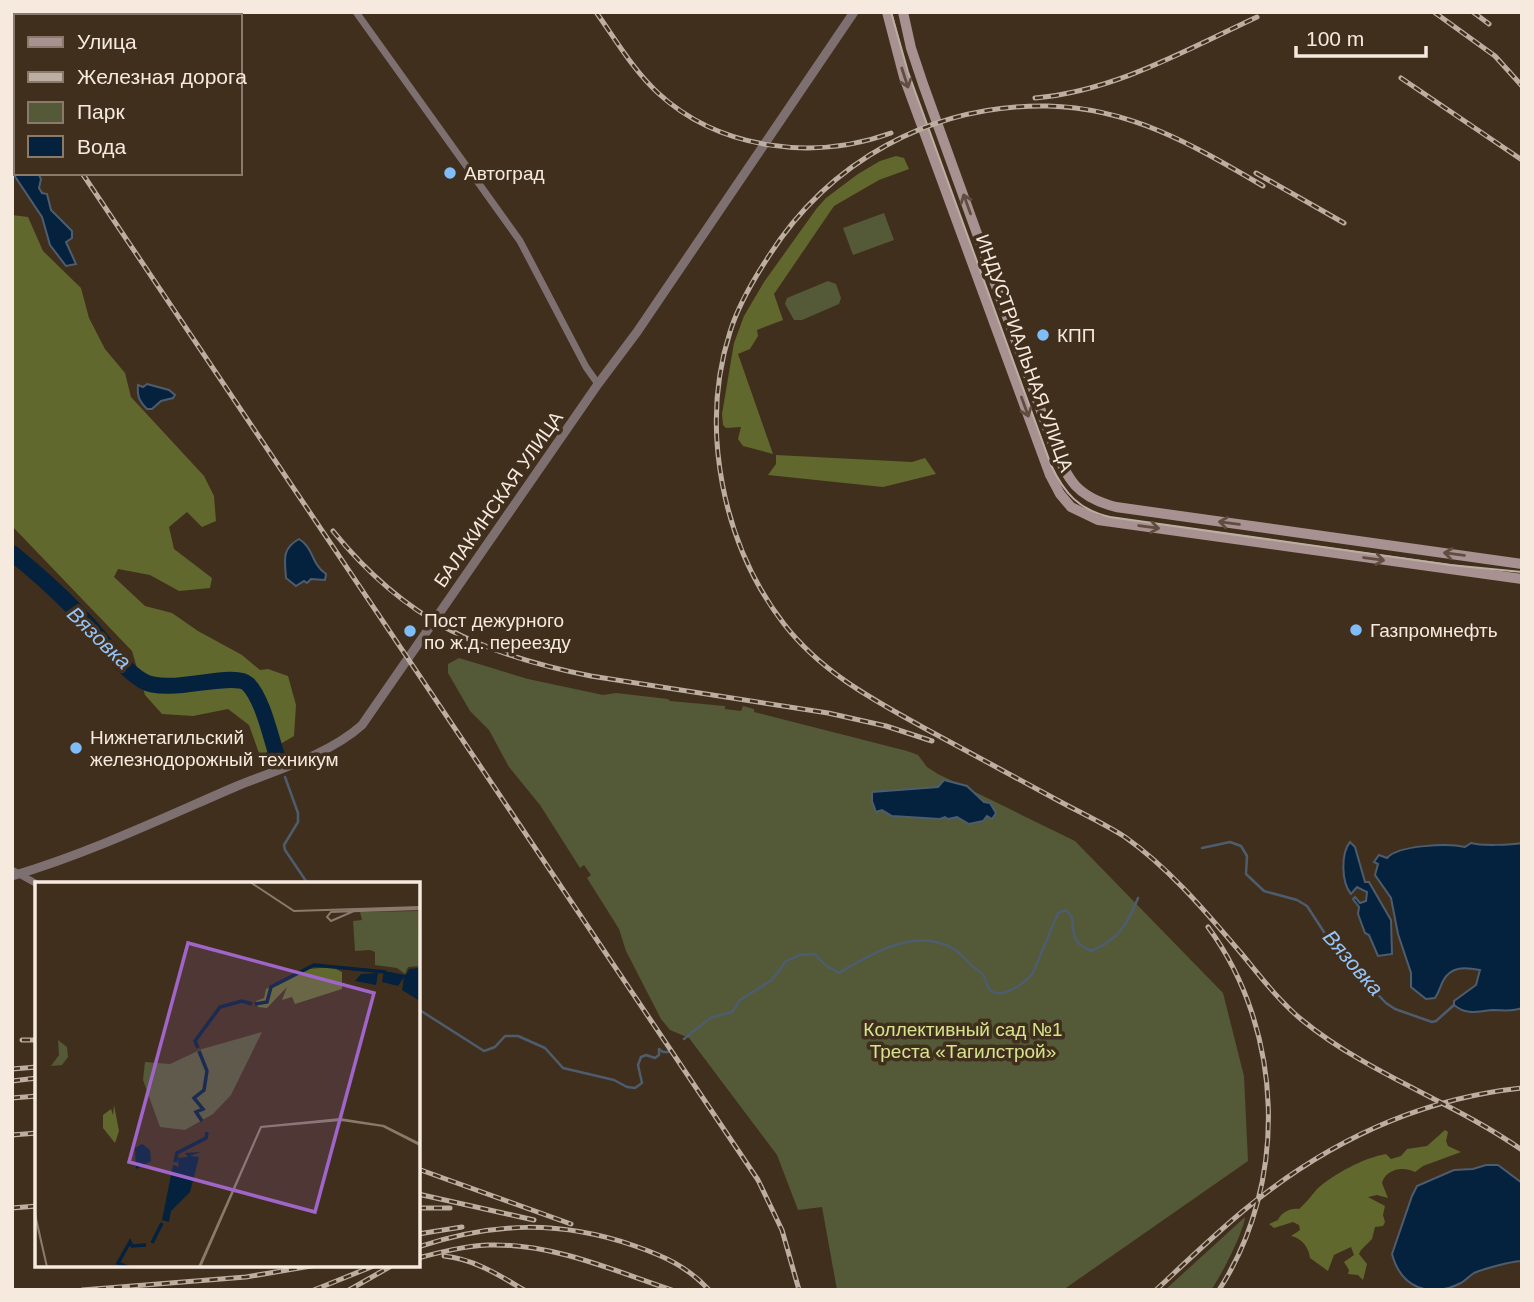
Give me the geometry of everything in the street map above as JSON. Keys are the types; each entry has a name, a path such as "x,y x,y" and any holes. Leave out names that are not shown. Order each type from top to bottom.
{"main road":[{"name":"ИНДУСТРИАЛЬНАЯ УЛИЦА","path":"887,12 904,77 1037,439 1055,485 1071,507 1098,520 1522,579"},
{"name":"ИНДУСТРИАЛЬНАЯ УЛИЦА","path":"903,12 923,83 1053,444 1064,470 1081,493 1094,501 1116,508 1522,564"}],"street":[{"path":"356,12 520,241 586,367 598,384"},
{"name":"БАЛАКИНСКАЯ УЛИЦА","path":"15,873 121,836 318,752 355,732 368,718 407,658 637,332 854,12"},
{"path":"15,873 35,883"}],"green space":[{"path":"896,156 904,158 909,169 879,180 834,206 774,294 783,320 757,330 758,336 750,349 738,354 773,454 743,446 738,439 741,427 726,428 722,414 734,343 744,316 764,282 826,198 858,174 880,161"},
{"path":"884,213 894,240 853,255 843,228"},
{"path":"12,215 28,217 43,251 81,288 89,318 105,349 125,373 131,397 204,476 214,496 216,521 202,527 187,512 169,527 174,549 212,578 210,588 179,591 150,575 118,569 114,577 145,606 172,613 242,655 260,670 268,669 288,676 296,705 294,736 260,756 249,725 228,709 193,716 162,714 145,695 132,651 12,526"},
{"path":"828,281 836,284 841,298 839,304 802,320 794,320 785,304 787,298"},
{"path":"776,455 912,462 925,458 936,474 883,487 768,475 776,464"},
{"name":"Коллективный сад №1 Треста «Тагилстрой»","path":"459,658 528,679 603,695 616,693 668,699 725,706 725,709 741,711 743,706 754,709 754,712 907,751 918,755 927,767 938,774 1075,841 1223,993 1244,1076 1248,1161 1063,1290 837,1290 822,1207 798,1210 777,1155 689,1038 670,1030 661,1019 626,951 619,929 587,878 591,875 584,865 580,868 540,805 509,767 489,730 470,711 448,673 448,664"},
{"path":"1445,1130 1448,1132 1448,1146 1461,1152 1423,1166 1415,1172 1400,1169 1391,1172 1382,1183 1388,1198 1377,1195 1368,1197 1385,1206 1385,1222 1383,1226 1375,1227 1372,1239 1359,1254 1367,1264 1363,1280 1358,1275 1348,1274 1349,1270 1344,1262 1354,1255 1351,1247 1334,1255 1328,1271 1310,1258 1302,1241 1291,1236 1300,1230 1299,1225 1293,1222 1274,1228 1269,1224 1287,1211 1299,1209 1317,1189 1349,1167 1377,1156 1386,1154 1391,1159 1401,1156 1407,1149 1427,1146"},
{"path":"1245,1217 1241,1233 1211,1290 1165,1290"}],"water":[{"path":"12,144 14,175 12,172"},
{"path":"14,175 39,175 39,188 42,193 47,194 51,210 72,231 72,238 66,242 76,264 66,266 50,245 42,217"},
{"path":"147,384 169,390 175,395 161,401 152,409 147,409 139,398 138,385 143,387"},
{"path":"299,539 326,574 325,580 311,579 296,586 286,578 287,551"},
{"path":"944,780 967,786 984,802 990,803 996,813 992,819 987,816 983,821 969,824 957,817 940,819 892,816 882,810 876,812 872,792 938,787"},
{"path":"1350,842 1355,847 1365,882 1369,882 1391,920 1392,954 1378,956 1369,935 1365,933 1358,914 1359,907 1353,899 1355,897 1360,903 1366,901 1367,892 1357,887 1351,894 1345,882 1344,860"},
{"path":"1471,843 1522,843 1522,1008 1473,1012 1464,1011 1454,1005 1454,1001 1476,985 1480,970 1454,970 1446,976 1435,998 1426,999 1411,987 1411,973 1398,934 1391,898 1375,875 1378,864 1374,862 1379,855 1387,858 1412,848 1436,845 1465,847"},
{"path":"1498,1165 1522,1183 1522,1261 1478,1271 1450,1288 1428,1290 1418,1287 1402,1275 1392,1254 1417,1186 1454,1170"}],"waterway":[{"name":"Вязовка","path":"12,553 60,595 120,662 143,681 168,686 229,680 240,680 248,684 262,709 278,759"},
{"path":"285,777 298,813 298,822 284,845 285,850 307,882"},
{"name":"Вязовка","path":"1202,848 1230,842 1241,846 1247,856 1246,874 1264,891 1297,900 1307,906 1337,952 1395,1009 1432,1022 1454,1005"},
{"name":"Вязовка","path":"684,1039 710,1018 732,1012 740,1000 772,980 786,961 800,955 815,954 825,965 839,973 898,944 924,940 936,942 953,948 984,976 991,991 1002,993 1019,985 1033,973 1058,913 1066,910 1072,917 1077,941 1091,951 1108,942 1121,930 1138,898"},
{"path":"420,1010 484,1051 495,1047 505,1036 518,1036 545,1048 563,1068 614,1080 627,1087 635,1088 642,1083 638,1065 641,1057 646,1055 655,1058 659,1055 659,1049 668,1052"}],"tram line":[{"path":"891,12 908,72 1051,465 1061,484 1074,499 1090,510 1110,517 1450,565 1522,572"}],"railway":[{"path":"596,12 649,84 683,112 710,127 739,138 800,148 831,147 891,133"},
{"path":"1434,12 1495,56 1522,86"},
{"path":"1473,12 1489,24"},
{"path":"1035,98 1065,94 1122,78 1257,17"},
{"path":"12,33 14,39"},
{"path":"1401,78 1522,160"},
{"path":"1263,186 1212,156 1160,131 1134,121 1078,108 1005,108 964,115 924,128 887,145 852,167 820,193 792,224 767,259 737,313 721,369 717,407 717,446 722,485 745,559 763,593 784,624 815,657 850,684 887,707 1125,837 1186,891 1278,997 1302,1020 1354,1056 1522,1150"},
{"path":"1256,173 1344,223"},
{"path":"83,175 758,1180 782,1230 799,1290"},
{"path":"333,531 389,589 418,611 448,629 515,657 591,676 828,713 886,726 932,741"},
{"path":"1208,927 1233,968 1252,1012 1263,1059 1268,1107 1266,1155 1258,1202 1242,1248 1219,1290"},
{"path":"22,1040 35,1040"},
{"path":"12,1069 35,1067"},
{"path":"12,1081 35,1078"},
{"path":"1156,1290 1243,1211 1274,1187 1339,1145 1373,1128 1445,1102 1522,1088"},
{"path":"12,1098 35,1096"},
{"path":"12,1135 35,1133"},
{"path":"420,1170 571,1224"},
{"path":"420,1194 534,1220"},
{"path":"12,1208 35,1206"},
{"path":"420,1208 450,1208"},
{"path":"420,1234 462,1227"},
{"path":"420,1246 500,1229 527,1227 580,1232 635,1246 666,1258 693,1275 709,1290"},
{"path":"420,1258 488,1245 535,1248 582,1259 672,1290"},
{"path":"444,1256 476,1264 524,1290"},
{"path":"82,1290 246,1277 305,1267"},
{"path":"314,1290 371,1267"},
{"path":"349,1290 389,1267"}],"place":[{"name":"Автоград","path":"450,173"},
{"name":"КПП","path":"1043,335"},
{"name":"Газпромнефть","path":"1356,630"},
{"name":"Пост дежурного по ж.д. переезду","path":"410,631"},
{"name":"Нижнетагильский железнодорожный техникум","path":"76,748"}]}
